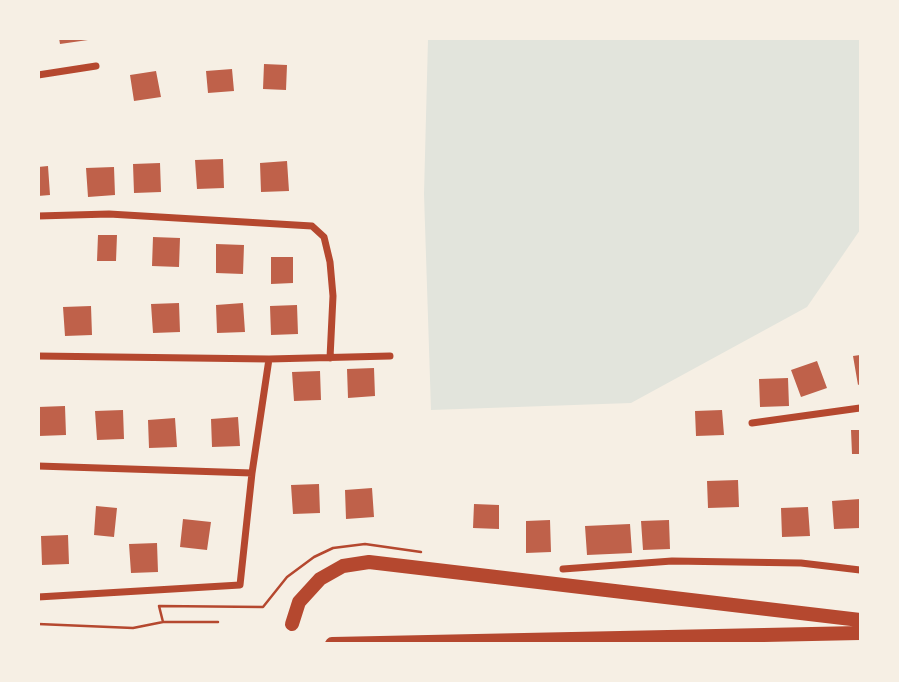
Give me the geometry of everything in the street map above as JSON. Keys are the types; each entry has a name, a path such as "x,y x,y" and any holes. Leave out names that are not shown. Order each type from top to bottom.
{"main road":[{"path":"292,624 299,602 320,579 343,566 369,562 860,620"},
{"path":"332,643 860,633"}],"street":[{"path":"38,75 96,66"},
{"path":"38,216 109,214 312,226 324,237 330,262 333,296 330,358"},
{"path":"38,356 270,359 390,356"},
{"path":"38,597 240,585 252,473 270,359"},
{"path":"752,423 860,408"},
{"path":"38,466 252,473"},
{"path":"563,569 672,561 801,563 860,570"}],"path":[{"path":"163,622 218,622"}],"shaded area":[{"path":"428,39 860,39 860,230 807,307 631,403 431,410 424,194"}],"building":[{"path":"59,38 88,38 88,40 60,44"},
{"path":"264,64 287,65 286,90 263,89"},
{"path":"232,69 234,91 208,93 206,71"},
{"path":"156,71 161,97 134,101 130,75"},
{"path":"223,159 224,188 197,189 195,160"},
{"path":"287,161 289,191 261,192 260,163"},
{"path":"160,163 161,192 134,193 133,164"},
{"path":"48,166 50,195 38,196 38,167"},
{"path":"114,167 115,195 88,197 86,168"},
{"path":"98,235 117,235 116,261 97,261"},
{"path":"153,237 180,238 179,267 152,266"},
{"path":"216,244 244,245 243,274 216,273"},
{"path":"271,257 293,257 293,283 271,284"},
{"path":"179,303 180,332 153,333 151,304"},
{"path":"243,303 245,332 217,333 216,305"},
{"path":"297,305 298,334 271,335 270,306"},
{"path":"91,306 92,335 65,336 63,307"},
{"path":"860,355 860,384 858,385 853,356"},
{"path":"817,361 827,388 801,397 791,370"},
{"path":"374,368 375,396 348,398 347,369"},
{"path":"320,371 321,400 294,401 292,372"},
{"path":"788,378 789,406 760,407 759,379"},
{"path":"65,406 66,435 39,436 38,407"},
{"path":"123,410 124,439 97,440 95,411"},
{"path":"722,410 724,435 696,436 695,411"},
{"path":"238,417 240,446 212,447 211,419"},
{"path":"175,418 177,447 149,448 148,420"},
{"path":"851,430 860,430 860,454 852,454"},
{"path":"738,480 739,507 708,508 707,481"},
{"path":"319,484 320,513 293,514 291,485"},
{"path":"372,488 374,517 346,519 345,490"},
{"path":"860,499 860,528 834,529 832,501"},
{"path":"474,504 499,505 499,529 473,528"},
{"path":"96,506 117,508 114,537 94,535"},
{"path":"808,507 810,536 782,537 781,508"},
{"path":"183,519 211,522 207,550 180,547"},
{"path":"550,520 551,552 526,553 526,521"},
{"path":"669,520 670,549 643,550 641,521"},
{"path":"630,524 632,553 587,555 585,526"},
{"path":"68,535 69,564 42,565 41,536"},
{"path":"157,543 158,572 131,573 129,544"}]}
